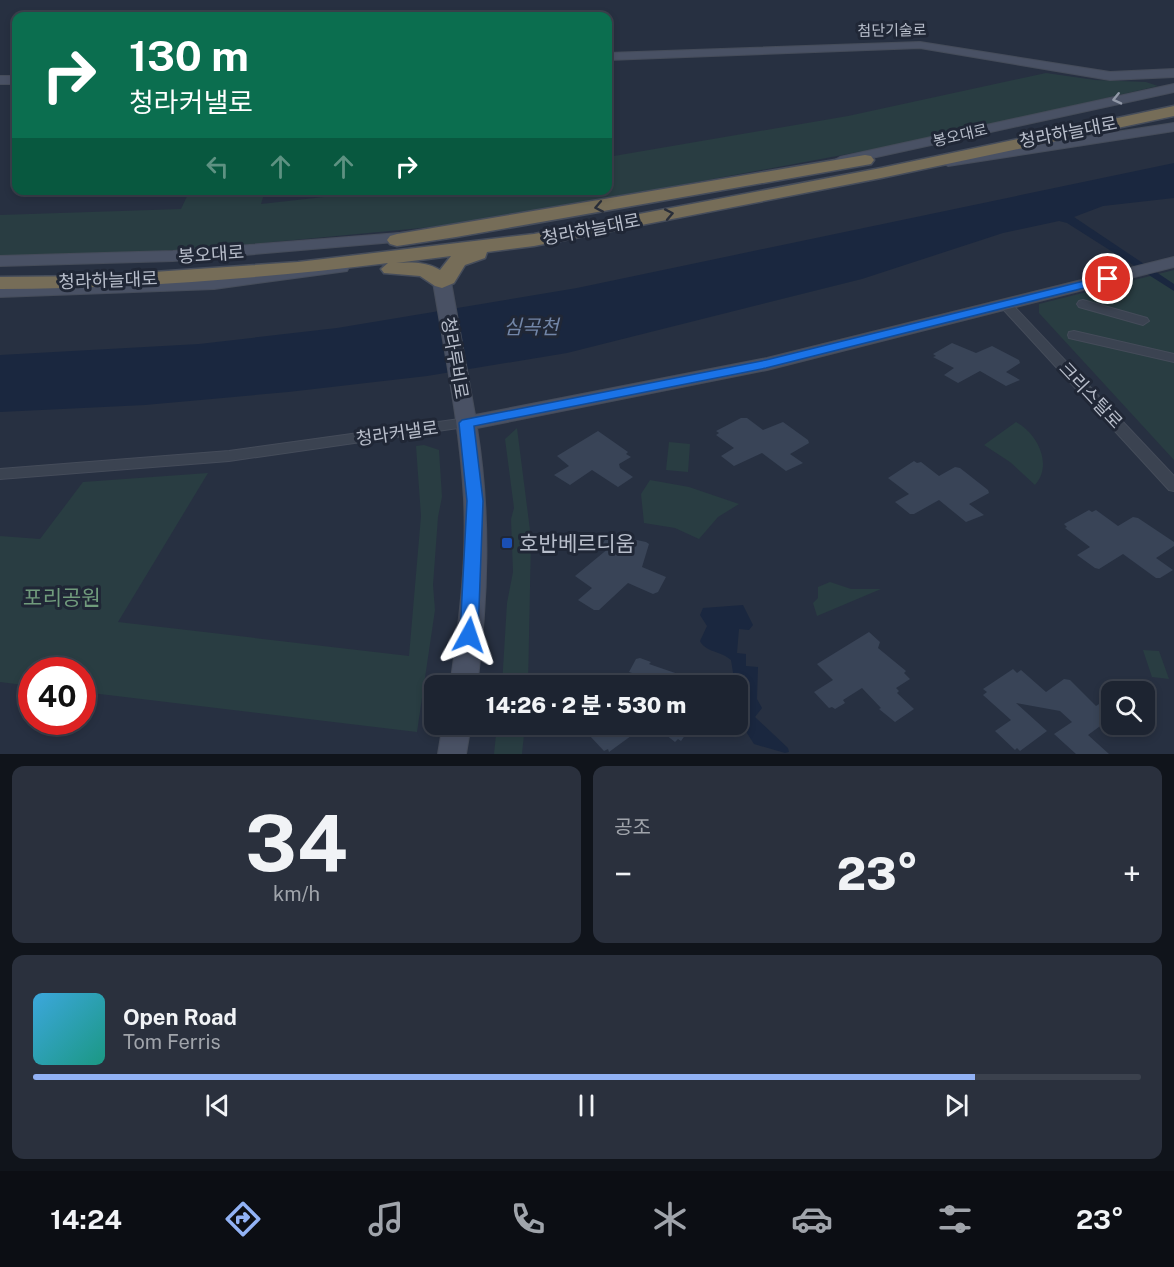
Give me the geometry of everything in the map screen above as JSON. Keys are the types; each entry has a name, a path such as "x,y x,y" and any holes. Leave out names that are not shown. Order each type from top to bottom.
{"highway":[{"name":"청라하늘대로","path":"0,270 268,258 421,237 550,216 781,173 910,153 1174,102"},
{"name":"청라하늘대로","path":"0,283 60,283 287,269 534,240 880,173 1174,111"},
{"path":"328,269 411,268 427,271 442,282 447,279 450,267 456,260 534,240"},
{"path":"60,283 228,282"}],"street":[{"name":"첨단기술로","path":"612,57 920,45 963,49 1099,75 1137,77 1174,73"},
{"name":"봉오대로","path":"781,173 1174,88"},
{"name":"봉오대로","path":"880,173 1174,127"},
{"name":"봉오대로","path":"0,261 194,255 421,237"},
{"name":"봉오대로","path":"0,292 228,282 328,269 404,255"},
{"name":"청라커낼로","path":"0,474 229,456 467,423 766,364 1166,264"},
{"name":"청라루비로","path":"442,282 467,423 475,528 471,612 464,675"},
{"path":"1083,304 1143,321"},
{"name":"크리스탈로","path":"1006,305 1174,486"},
{"path":"1074,334 1174,358"},
{"path":"452,754 455,735"}],"green space":[{"path":"1046,73 1095,80 1146,82 1158,86 923,140 574,205 432,227 187,250 0,256 0,215 181,209 188,195 264,195 261,204 341,195 612,195 612,156 848,116"},
{"path":"1174,270 1174,460 1039,313 1039,304"},
{"path":"1016,422 1031,434 1043,459 1043,468 1035,485 1010,462 984,445"},
{"path":"517,428 531,538 528,675 503,675 507,603 513,572 511,519 514,508 505,439"},
{"path":"669,442 690,444 688,472 666,470"},
{"name":"포리공원","path":"424,445 439,450 442,497 438,517 433,585 435,610 417,732 96,694 96,657 18,657 18,684 0,682 0,536 40,539 83,482 208,473 118,622 409,656 421,516 416,446"},
{"path":"650,480 689,487 739,504 718,517 699,539 675,528 644,523 641,494"},
{"path":"830,582 851,589 881,589 817,616 813,603 818,598 818,587"},
{"path":"1143,650 1159,651 1169,679 1152,677"},
{"path":"496,735 524,735 522,754 494,754"}],"water":[{"name":"심곡천","path":"1174,163 1174,198 1103,206 1074,217 1174,284 1174,291 1067,223 1059,221 1003,233 862,279 567,353 427,376 288,392 145,405 0,412 0,355 199,344 337,328 577,288"},
{"path":"743,605 753,625 749,630 739,629 737,653 746,654 746,666 758,667 757,699 762,708 755,717 788,748 789,752 785,753 754,744 748,735 748,675 733,675 731,660 702,645 700,641 707,626 700,615 703,608"}],"building":[{"path":"952,343 976,353 992,346 1019,360 1020,363 1006,372 1020,380 1006,386 980,371 958,383 944,375 954,368 933,357 936,356 933,354"},
{"path":"741,418 747,418 763,430 783,422 808,440 809,443 790,454 803,463 786,471 762,453 734,466 721,456 734,448 716,435 719,433 716,431"},
{"path":"598,431 628,452 626,454 631,457 619,464 620,468 633,477 618,487 592,470 570,485 554,475 569,466 557,456"},
{"path":"914,461 921,462 939,476 955,467 960,468 988,490 989,493 969,504 984,515 966,522 939,500 910,514 895,502 909,494 888,478"},
{"path":"1089,510 1092,512 1096,510 1118,526 1133,517 1138,518 1174,542 1174,546 1156,558 1173,570 1156,578 1123,554 1099,569 1095,568 1077,555 1090,547 1065,528 1067,527 1064,524"},
{"path":"609,534 649,544 642,567 666,577 658,592 653,594 628,583 599,610 594,610 578,600 592,588 575,576 609,548 601,546"},
{"path":"869,632 880,642 878,648 906,671 904,673 910,679 896,688 899,691 897,693 914,709 895,722 879,709 881,708 862,688 843,700 845,703 835,709 829,708 814,692 833,680 817,664"},
{"path":"640,658 651,662 649,664 681,675 631,675 632,673 629,672 636,659"},
{"path":"1013,669 1017,673 1021,670 1046,692 1064,679 1070,680 1096,706 1101,706 1101,725 1088,735 1109,754 1076,754 1054,734 1072,722 1060,711 1016,703 1047,731 1020,751 1017,748 1015,750 995,731 1011,720 983,695 987,692 983,689"},
{"path":"589,735 632,735 609,752 608,749 604,751"},
{"path":"666,735 685,735 681,741 678,739 675,742"}],"place":[{"name":"호반베르디움","path":"507,543"}],"route":[{"path":"469,635 475,501 467,423 766,364 1108,279"}]}
